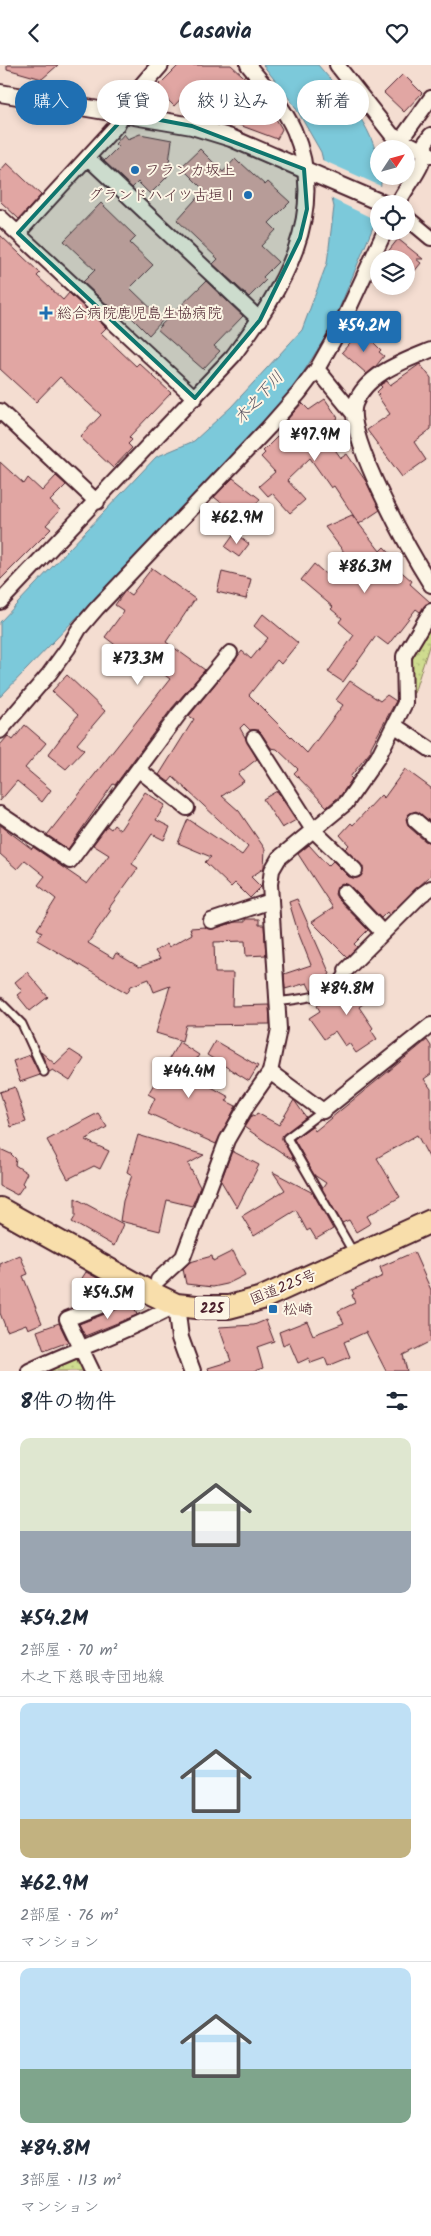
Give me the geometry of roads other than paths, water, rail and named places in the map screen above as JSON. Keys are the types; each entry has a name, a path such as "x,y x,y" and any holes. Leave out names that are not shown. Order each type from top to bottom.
{"highway":[{"name":"国道225号","path":"0,1209 149,1292 176,1305 196,1307 229,1307 262,1298 431,1221"}],"street":[{"path":"3,593 97,502 233,356 260,320 286,271 300,238 307,209 304,169 294,130 277,103 248,65"},
{"path":"337,65 392,135 402,138 428,153"},
{"path":"146,80 157,66"},
{"path":"3,97 97,110"},
{"path":"402,138 431,98"},
{"path":"169,122 192,126 231,138 370,198"},
{"path":"18,233 117,125"},
{"path":"403,195 428,153 425,143 431,135"},
{"path":"88,157 260,320"},
{"path":"0,217 195,398"},
{"path":"415,225 431,238"},
{"path":"0,731 49,674 79,629 96,608 269,427 317,369 338,332 381,240"},
{"path":"353,413 360,395 370,383 390,368 431,350"},
{"path":"317,369 353,413 360,444 366,459 413,556 431,585"},
{"path":"0,411 97,502"},
{"path":"158,1279 182,1257 227,1140 249,1102 270,1072 278,1029 278,1002 270,876 276,863 285,851 313,830 352,796 378,757 406,697 403,667 404,656 431,611"},
{"path":"0,814 70,861 179,715 230,653"},
{"path":"394,725 431,750"},
{"path":"254,738 313,830 355,870"},
{"path":"138,770 187,809"},
{"path":"415,820 431,834"},
{"path":"346,970 431,888"},
{"path":"344,892 383,933"},
{"path":"211,921 272,901"},
{"path":"270,1072 323,1111 431,1025"},
{"path":"92,1371 67,1319 131,1294"},
{"path":"29,1371 80,1347 150,1319 176,1305 180,1338 192,1371"}],"lane":[{"path":"278,1002 325,994 337,983 346,970"},
{"path":"0,1002 22,1024 44,1072"},
{"path":"323,1111 287,1137 349,1242 355,1256"}],"water":[{"path":"263,65 318,65 331,80 297,80 297,110 287,96 287,80 275,80"},
{"name":"木之下川","path":"305,125 364,125 371,140 370,185 381,185 379,195 370,195 370,234 331,328 286,400 0,697 0,622 156,457 194,441 231,407 302,330 327,263 334,207 321,152"}],"place":[{"name":"フランカ坂上","path":"135,170"},
{"name":"グランドハイツ古垣Ⅰ","path":"248,195"},
{"name":"総合病院鹿児島生協病院","path":"46,313"},
{"name":"松崎","path":"273,1309"}]}
